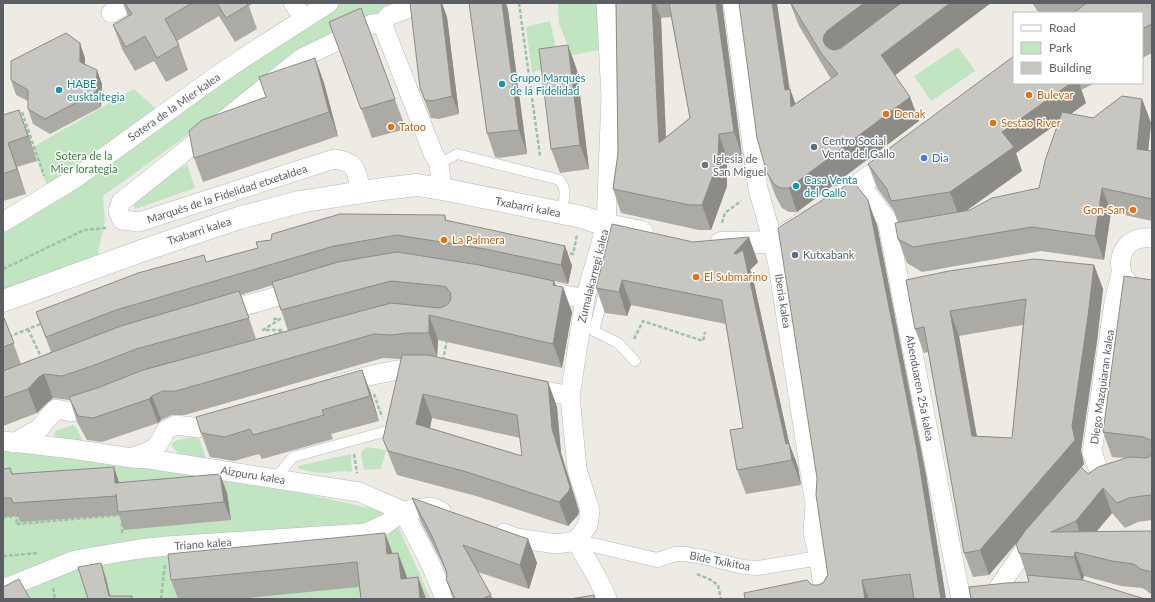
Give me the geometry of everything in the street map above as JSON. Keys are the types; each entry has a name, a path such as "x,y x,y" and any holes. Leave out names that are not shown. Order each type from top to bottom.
{"street":[{"path":"111,13 129,3"},
{"name":"Sotera de la Mier kalea","path":"3,222 74,179 218,75 299,11 329,3"},
{"path":"122,220 118,211 121,202 302,58 372,24 382,23 390,14 418,5 433,3"},
{"name":"Zumalakarregi kalea","path":"576,541 588,525 590,510 577,470 570,396 585,299 615,229 611,97 606,3"},
{"name":"Iberia kalea","path":"732,3 758,189 773,242 813,491 815,504 812,533 825,599"},
{"path":"382,23 433,153 439,164 442,189"},
{"path":"708,243 773,242 804,223 915,144"},
{"name":"Marqués de la Fidelidad etxetaldea","path":"122,220 138,222 334,159 346,161 356,169 362,192"},
{"name":"Abenduaren 25a kalea","path":"860,184 899,237 901,292 977,595"},
{"name":"Txabarri kalea","path":"3,301 239,218 299,202 417,185 560,213 615,229 658,236"},
{"path":"195,204 202,230"},
{"name":"Diego Mazquiaran kalea","path":"1116,468 1093,471 1092,452 1114,303 1121,273 1121,257 1129,244 1136,239 1144,237 1152,238"},
{"path":"1121,273 1129,284 1136,288 1152,290"},
{"path":"203,318 321,283"},
{"path":"527,287 585,299"},
{"path":"320,390 368,376 414,368 442,368"},
{"path":"511,383 570,396"},
{"path":"9,442 40,428 56,409 72,412 112,398"},
{"path":"132,458 152,450 160,442 166,430 176,425 199,428 237,416"},
{"name":"Aizpuru kalea","path":"9,442 149,459 359,492 403,511"},
{"path":"445,599 431,565 403,511 431,507 460,517"},
{"name":"Triano kalea","path":"3,589 75,560 139,549 167,546 366,533 386,524 403,511"},
{"path":"977,595 1025,549 1049,521"},
{"path":"488,527 516,538 556,544 576,541 598,579 607,599"},
{"name":"Bide Txikitoa","path":"576,541 657,560 676,554 685,554 703,556 743,567 758,568 818,558"},
{"path":"977,595 1021,588"}],"lane":[{"path":"439,164 456,154 560,180 565,188 560,213"},
{"path":"607,279 594,331 618,343 635,361"},
{"path":"276,478 293,457 387,431"}],"path":[{"path":"519,3 540,156"},
{"path":"22,112 50,194"},
{"path":"708,243 725,213 758,189"},
{"path":"3,269 84,230 117,228 122,220"},
{"path":"558,251 573,254"},
{"path":"270,338 283,330 263,330 280,319 272,318"},
{"path":"3,339 48,321"},
{"path":"627,352 643,321 703,341 705,332"},
{"path":"28,329 44,363"},
{"path":"442,368 447,337"},
{"path":"368,376 387,431"},
{"path":"353,441 359,492"},
{"path":"3,517 18,516 16,524 123,515 122,535"},
{"path":"161,599 167,546"},
{"path":"3,556 41,553"},
{"path":"691,572 711,580 718,585 721,599"}],"green space":[{"name":"Sotera de la Mier lorategia","path":"343,3 431,3 376,14 290,61 103,196 105,220 97,258 3,293 3,226 51,197 33,147 134,89 169,120 290,34"},
{"path":"558,3 596,3 600,50 572,55 559,24"},
{"path":"550,21 560,66 532,72 526,27"},
{"path":"958,47 975,71 931,101 914,76"},
{"path":"187,164 195,188 135,209 134,202 140,196"},
{"path":"73,425 76,427 83,442 59,439 55,437 54,433 56,431"},
{"path":"199,437 206,459 182,454 171,445 180,439"},
{"path":"3,440 149,459 392,513 431,599 3,599"},
{"path":"367,447 386,450 381,469 364,470 361,454 362,450"},
{"path":"351,454 352,472 317,473 299,469 298,466"}],"building":[{"path":"125,3 192,3 165,19 179,45 157,58 145,36 126,47 113,25 132,14"},
{"path":"217,3 247,3 248,5 226,18"},
{"path":"410,3 441,3 452,96 432,101 425,100 420,88"},
{"name":"Grupo Marqués de la Fidelidad","path":"469,3 502,3 519,130 487,133"},
{"path":"616,3 652,3 659,143 690,118 669,3 716,3 734,132 719,134 718,162 702,205 690,205 613,189 618,153"},
{"path":"739,3 772,3 785,90 790,89 791,107 838,74 821,53 791,3 864,3 828,30 824,35 823,41 826,46 835,50 841,48 901,3 950,3 881,55 910,97 789,188 780,188 774,184 767,173 757,138"},
{"path":"1087,3 1152,3 1152,24 1143,28 1143,12 1074,12"},
{"path":"361,8 395,99 361,109 329,22"},
{"name":"HABE eusktaltegia","path":"66,33 80,43 80,62 97,70 96,92 45,119 28,109 28,90 11,80 11,61"},
{"path":"568,45 580,145 551,149 539,49"},
{"path":"1013,57 1013,84 1070,84 1002,132 1014,147 950,192 891,201 887,189 868,164"},
{"path":"315,58 329,112 194,158 189,131 202,120 266,97 259,77"},
{"path":"1122,96 1142,99 1137,149 1152,151 1152,199 1102,188 1095,236 1032,227 913,247 898,239 895,223 970,210 992,198 1039,188 1045,161 1062,112 1093,118"},
{"path":"19,110 28,136 8,143 17,169 3,174 3,115"},
{"path":"853,181 868,200 917,450 941,599 914,599 910,574 862,580 865,599 745,599 744,593 807,580 812,585 818,585 823,583 828,576 816,495 817,478 778,228"},
{"path":"340,214 445,215 445,220 565,246 561,265 485,249 397,235 334,246 116,310 46,337 36,312 138,273 204,255 206,262 258,248 256,242 271,240 272,234"},
{"path":"612,224 693,242 749,237 734,253 736,254 743,250 786,444 789,443 792,460 737,470 730,430 743,428 722,300 622,280 619,292 596,288"},
{"path":"397,252 479,265 554,281 553,285 563,287 553,344 429,315 429,333 406,333 392,335 374,334 176,391 163,391 149,399 93,418 78,416 69,397 100,387 143,370 391,303 439,308 449,303 451,298 450,292 446,287 391,281 281,310 272,282 338,262"},
{"path":"1034,259 1094,265 1072,426 1075,440 980,550 964,553 924,327 915,329 906,280 949,271","holes":["1026,299 1012,438 972,436 950,311"]},
{"path":"1124,276 1152,280 1152,441 1144,437 1103,432"},
{"path":"239,291 249,318 136,349 62,376 44,374 39,377 28,389 3,398 3,371 121,326"},
{"path":"3,318 14,343 3,347"},
{"path":"402,355 428,355 548,382 552,429 570,487 569,491 559,502 467,472 388,451 383,439","holes":["423,394 517,415 522,456 416,424"]},
{"path":"362,370 370,396 322,410 324,415 253,435 250,429 225,437 201,433 196,417"},
{"path":"1152,454 1152,495 1129,498 1117,503 1103,488 1076,521 1051,532 1152,531 1152,572 1140,569 1133,564 1112,561 1075,552 1074,557 1019,553 1016,544 1025,531 1081,467 1088,474 1098,467 1129,457 1147,458"},
{"path":"114,467 115,483 220,474 224,502 118,512 116,494 116,496 13,503 11,498 3,498 3,469 10,468 12,474"},
{"path":"412,498 528,539 520,565 463,545 491,595 482,599 455,599 446,579 446,570 432,536"},
{"path":"385,533 387,554 398,553 401,579 418,577 420,599 361,599 357,562 171,580 168,554"},
{"path":"101,563 109,596 132,596 132,599 88,599 78,567"},
{"path":"1027,575 1083,580 1145,599 971,599 969,587 1029,582"},
{"path":"19,579 30,599 3,599 3,587"},
{"path":"594,595 594,599 570,599"}],"tunnel":[{"path":"842,147 846,213"}],"place":[{"name":"Grupo Marqués de la Fidelidad","path":"502,84"},
{"name":"HABE eusktaltegia","path":"59,90"},
{"name":"Bulevar","path":"1029,95"},
{"name":"Denak","path":"886,114"},
{"name":"Sestao River","path":"993,123"},
{"name":"Tatoo","path":"391,127"},
{"name":"Centro Social Venta del Gallo","path":"814,147"},
{"name":"Dia","path":"924,158"},
{"name":"Iglesia de San Miguel","path":"705,165"},
{"name":"Casa Venta del Gallo","path":"796,186"},
{"name":"Gon-San","path":"1133,210"},
{"name":"La Palmera","path":"444,240"},
{"name":"Kutxabank","path":"795,255"},
{"name":"El Submarino","path":"696,277"}]}
